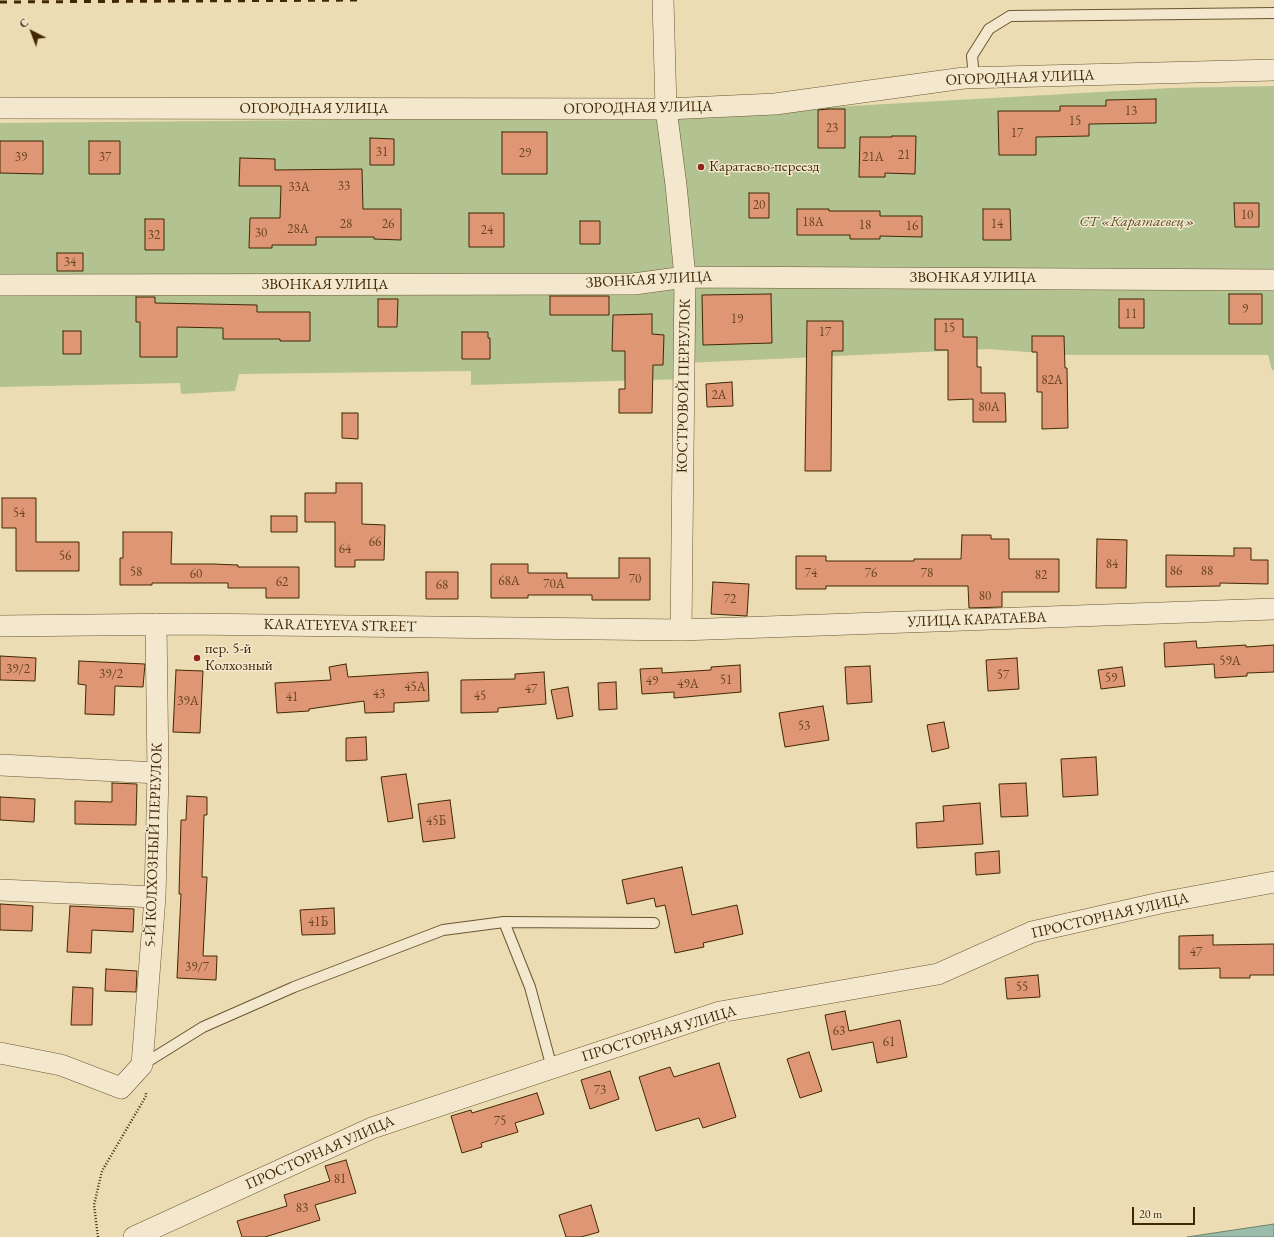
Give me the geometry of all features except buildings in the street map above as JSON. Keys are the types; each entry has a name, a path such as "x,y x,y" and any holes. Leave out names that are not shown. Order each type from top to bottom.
{"street":[{"name":"КОСТРОВОЙ ПЕРЕУЛОК","path":"663,0 666,109 676,185 685,276 681,630"},
{"name":"ОГОРОДНАЯ УЛИЦА","path":"0,108 666,109 775,104 964,78 1274,70"},
{"name":"ЗВОНКАЯ УЛИЦА","path":"0,285 634,284 685,276 1274,280"},
{"name":"УЛИЦА КАРАТАЕВА","path":"681,630 1274,609"},
{"name":"KARATEYEVA STREET","path":"0,626 156,624 681,630"},
{"name":"5-Й КОЛХОЗНЫЙ ПЕРЕУЛОК","path":"142,1065 155,897 158,773 156,624"},
{"path":"0,765 158,773"},
{"name":"ПРОСТОРНАЯ УЛИЦА","path":"134,1237 372,1128 720,1012 938,974 1032,932 1160,903 1274,882"},
{"path":"0,890 155,897"},
{"path":"0,1053 61,1065 121,1088 142,1065"}],"lane":[{"path":"974,78 972,56 989,29 1010,16 1274,13"},
{"path":"504,922 530,987 552,1068"},
{"path":"142,1065 203,1027 294,987 444,930 504,922 654,923"}],"path":[{"path":"98,1237 94,1205 102,1171 146,1096 142,1065"}],"green space":[{"name":"СТ «Каратаевец»","path":"1274,86 1274,370 1272,370 1268,355 1068,355 988,349 686,363 685,379 471,385 471,371 239,374 235,391 181,394 180,383 0,387 0,123 654,117 1171,88"}],"shaded area":[{"path":"1274,1224 1274,1237 1187,1237"}],"railway":[{"path":"0,2 364,0"}],"place":[{"name":"Каратаево-переезд","path":"701,167"},
{"name":"пер. 5-й Колхозный","path":"197,658"}]}
